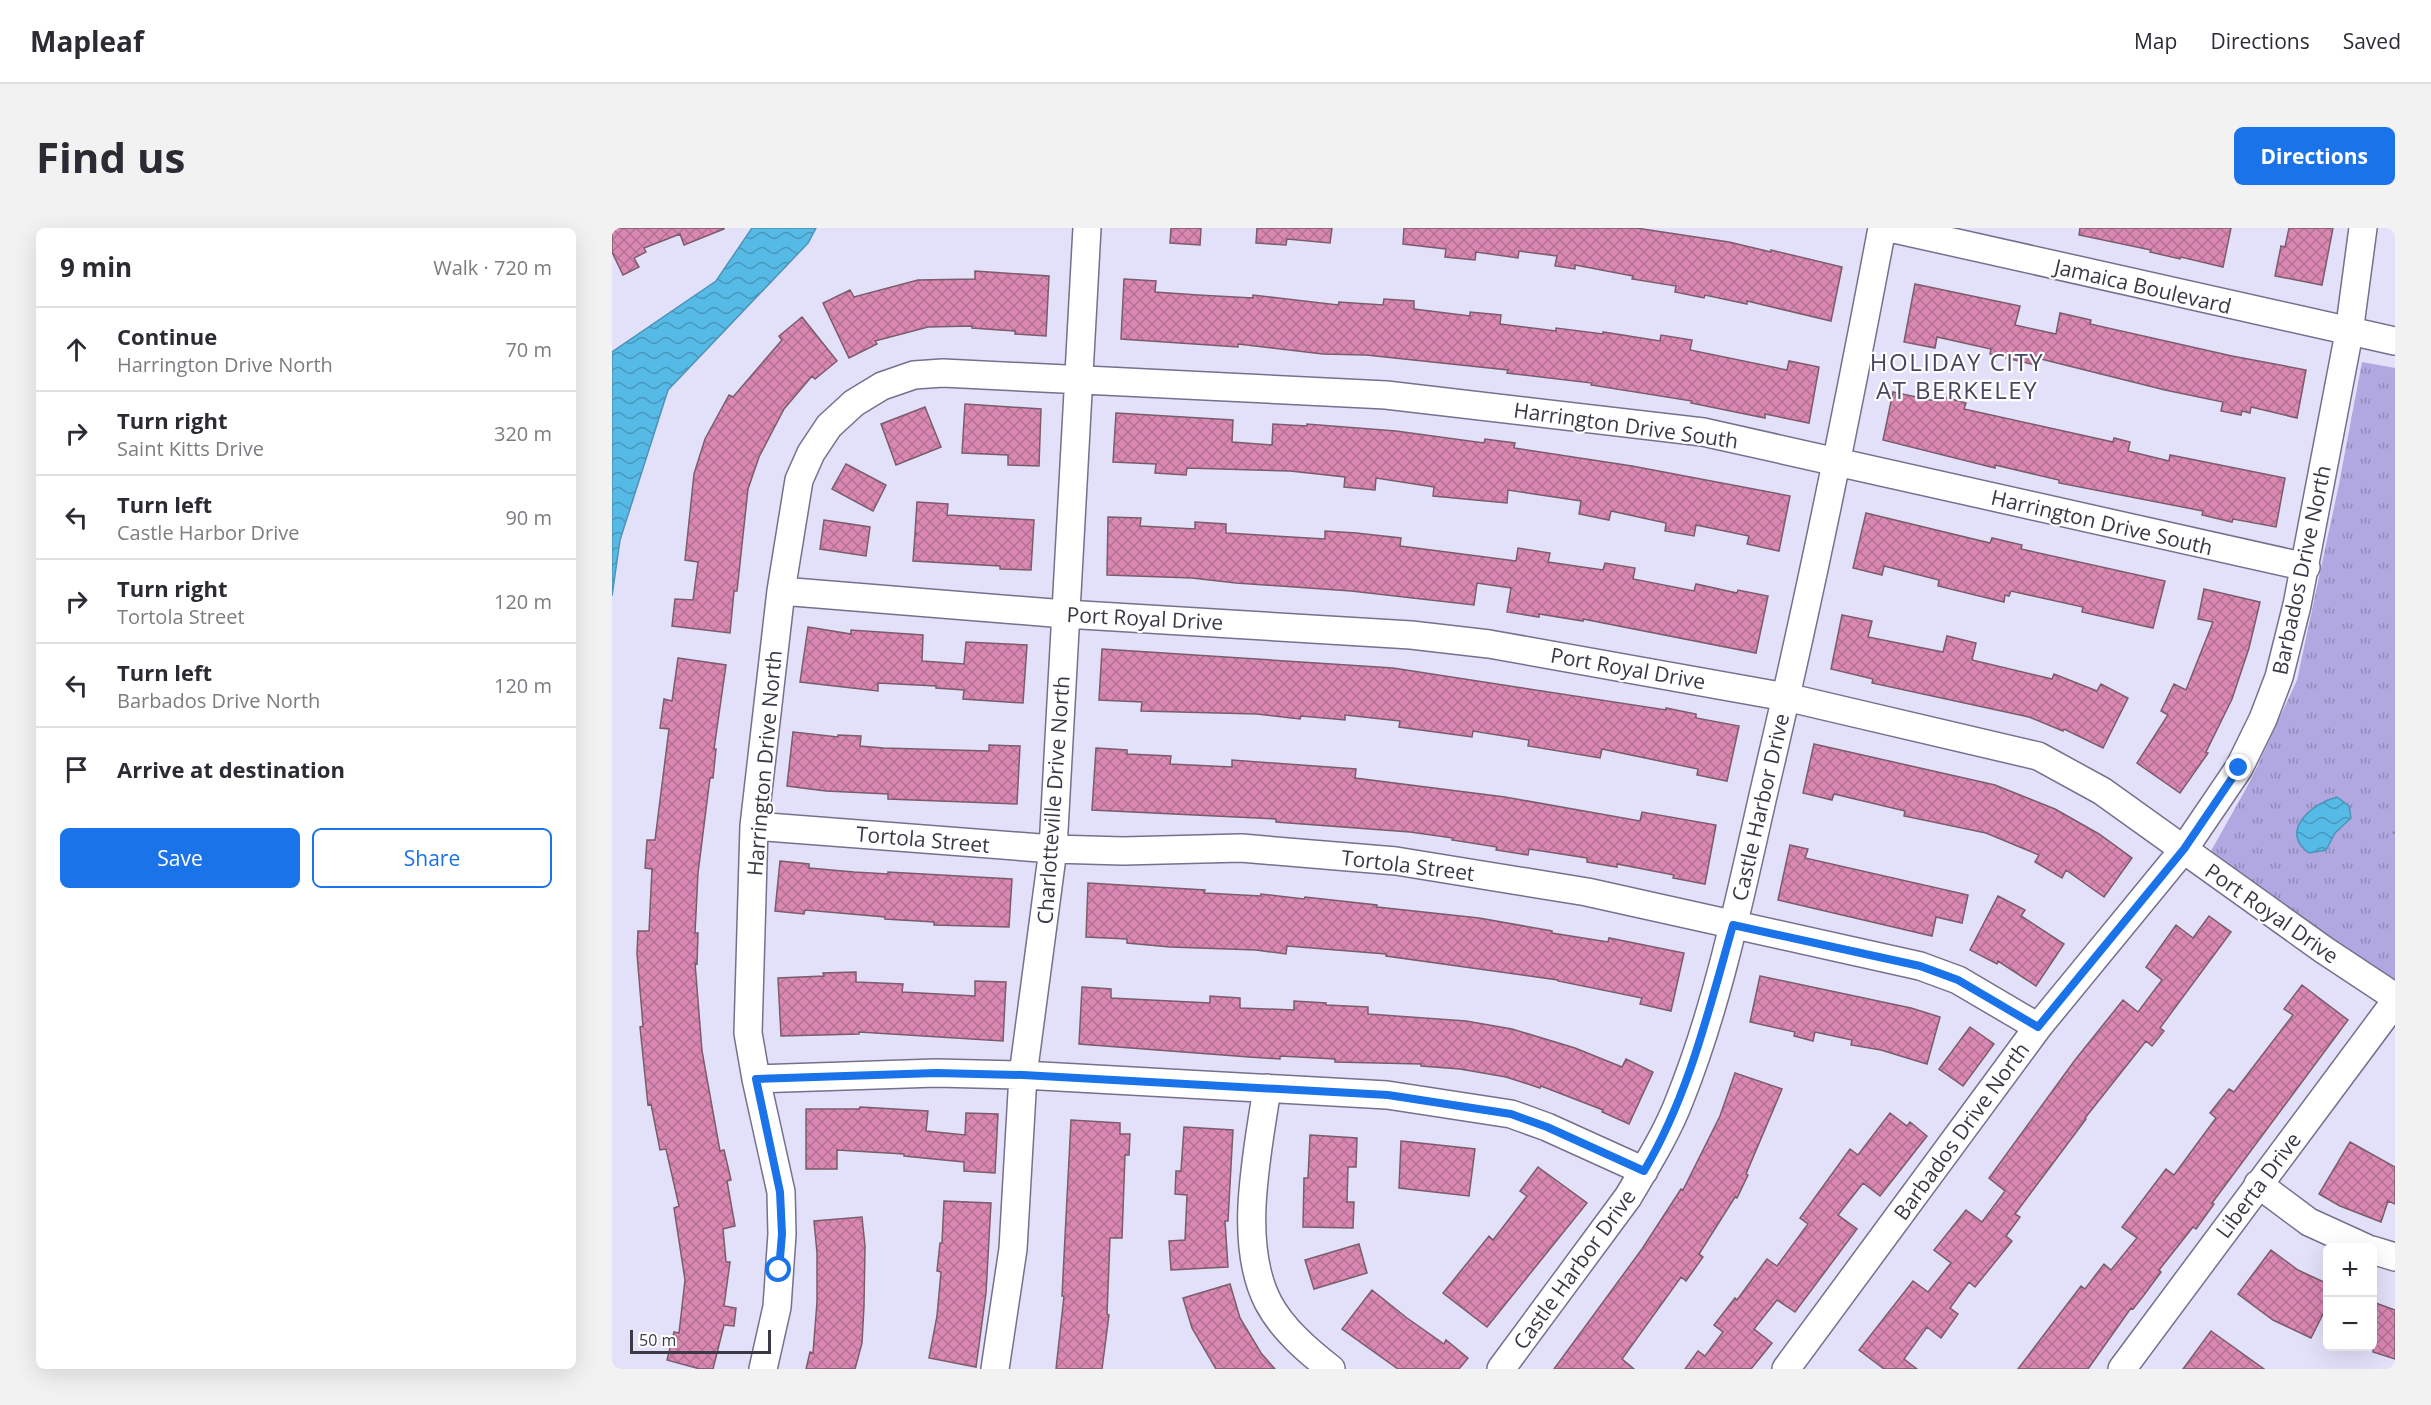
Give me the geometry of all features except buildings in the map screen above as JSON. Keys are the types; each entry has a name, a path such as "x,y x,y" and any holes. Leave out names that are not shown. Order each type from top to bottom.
{"street":[{"name":"Charlotteville Drive North","path":"995,1369 1013,1249 1023,1075 1053,849 1087,228"},
{"name":"Castle Harbor Drive","path":"1501,1369 1628,1197 1644,1171 1660,1144 1680,1098 1702,1033 1733,925 1786,697 1838,462 1882,228"},
{"name":"Jamaica Boulevard","path":"1890,228 2349,333 2395,341"},
{"name":"Barbados Drive North","path":"1786,1369 2038,1027 2184,849 2239,768 2263,719 2279,676 2306,567 2349,333 2363,228"},
{"name":"Harrington Drive North","path":"763,1369 777,1307 782,1234 780,1192 748,1033 754,826 781,591 799,480 811,453 829,426 854,403 882,386 914,375 943,373 1077,381"},
{"name":"Harrington Drive South","path":"1077,381 1386,395 1703,432 2306,567"},
{"name":"Port Royal Drive","path":"781,591 1065,614 1411,635 1478,642 1786,697 2038,756 2102,791 2324,950 2395,997"},
{"name":"Tortola Street","path":"754,826 1053,849 1122,851 1241,848 1396,861 1587,892 1920,966 1958,980 2038,1027"},
{"name":"Liberta Drive","path":"2122,1369 2395,1002"},
{"path":"756,1079 936,1073 1023,1075 1388,1095 1511,1114 1547,1127 1644,1171"},
{"path":"1267,1088 1253,1190 1254,1244 1258,1277 1269,1303 1290,1332 1309,1352 1331,1369"},
{"path":"2258,1184 2309,1222 2355,1243"},
{"path":"2377,1251 2395,1257"}],"green space":[{"path":"2362,362 2395,368 2395,987 2384,982 2211,851 2252,778 2297,680 2339,484"}],"water":[{"path":"752,228 816,228 808,243 668,390 620,540 612,596 612,352 716,281"},
{"path":"2337,797 2349,806 2351,818 2335,833 2326,850 2309,853 2300,845 2297,836 2302,819 2318,805"}],"district":[{"name":"HOLIDAY CITY AT BERKELEY","path":"1957,375"}],"route":[{"path":"779,1270 782,1234 780,1192 756,1079 936,1073 1023,1075 1388,1095 1511,1114 1547,1127 1644,1171 1660,1144 1680,1098 1702,1033 1733,925 1920,966 1958,980 2038,1027 2184,849 2239,768"}]}
